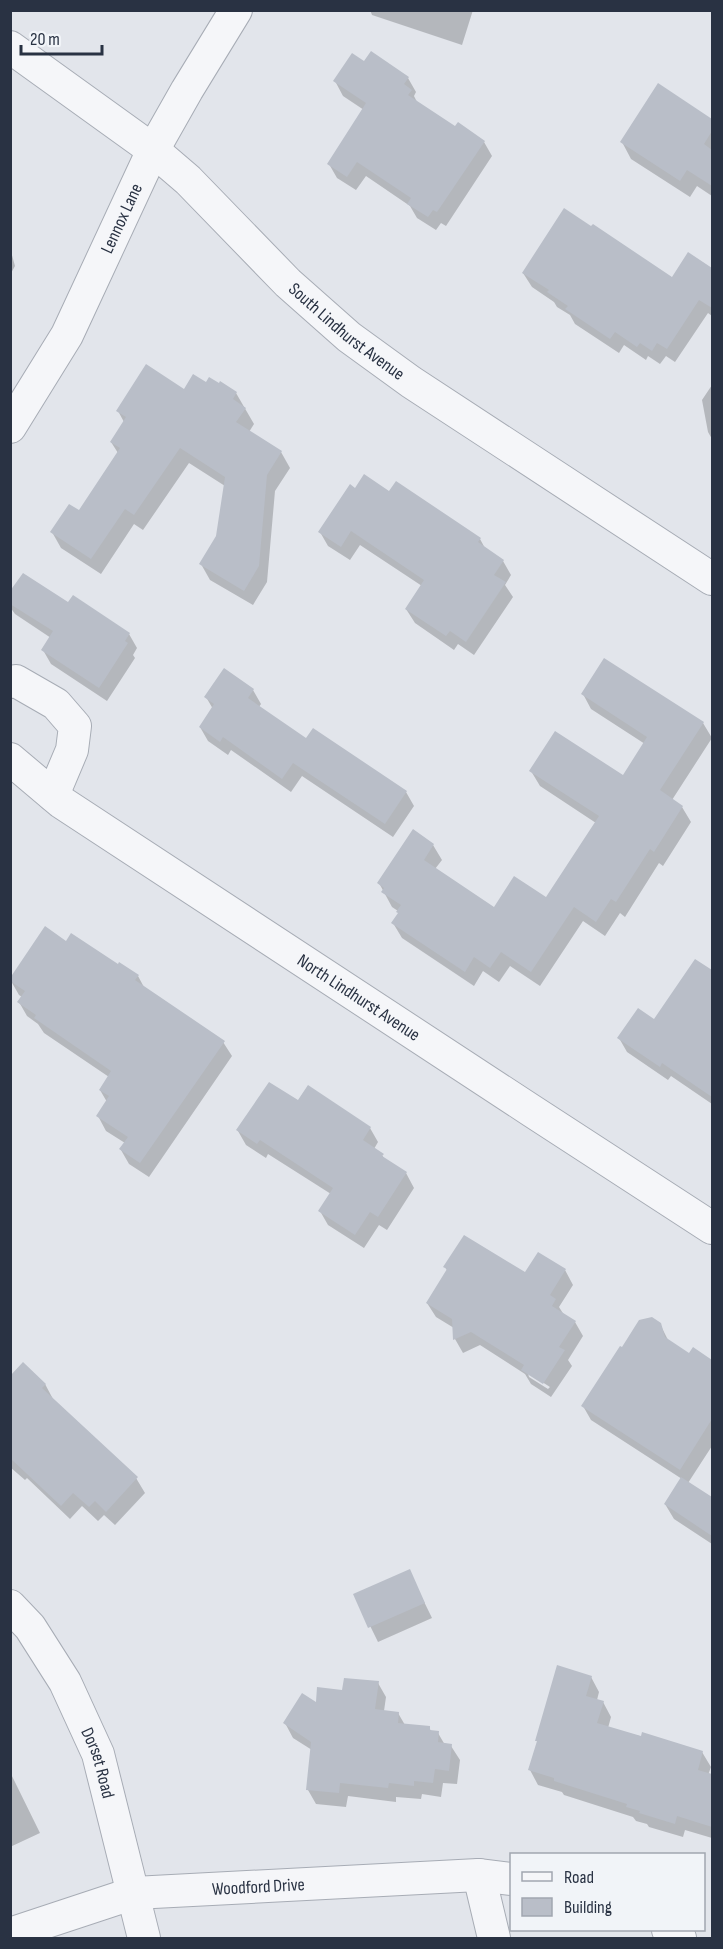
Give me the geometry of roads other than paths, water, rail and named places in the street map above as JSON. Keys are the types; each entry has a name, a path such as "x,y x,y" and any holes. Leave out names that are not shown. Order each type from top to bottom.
{"street":[{"name":"Lennox Lane","path":"10,427 67,335 153,150 236,10"},
{"name":"South Lindhurst Avenue","path":"10,47 153,150 188,180 288,283 349,337 411,382 712,579"},
{"path":"10,682 16,681 56,704 75,726 72,750 53,795"},
{"name":"North Lindhurst Avenue","path":"10,759 61,802 712,1228"},
{"name":"Dorset Road","path":"10,1606 30,1627 65,1682 98,1754 144,1938"},
{"path":"479,1875 494,1938"},
{"name":"Woodford Drive","path":"10,1934 134,1893 479,1875 510,1879"}]}
